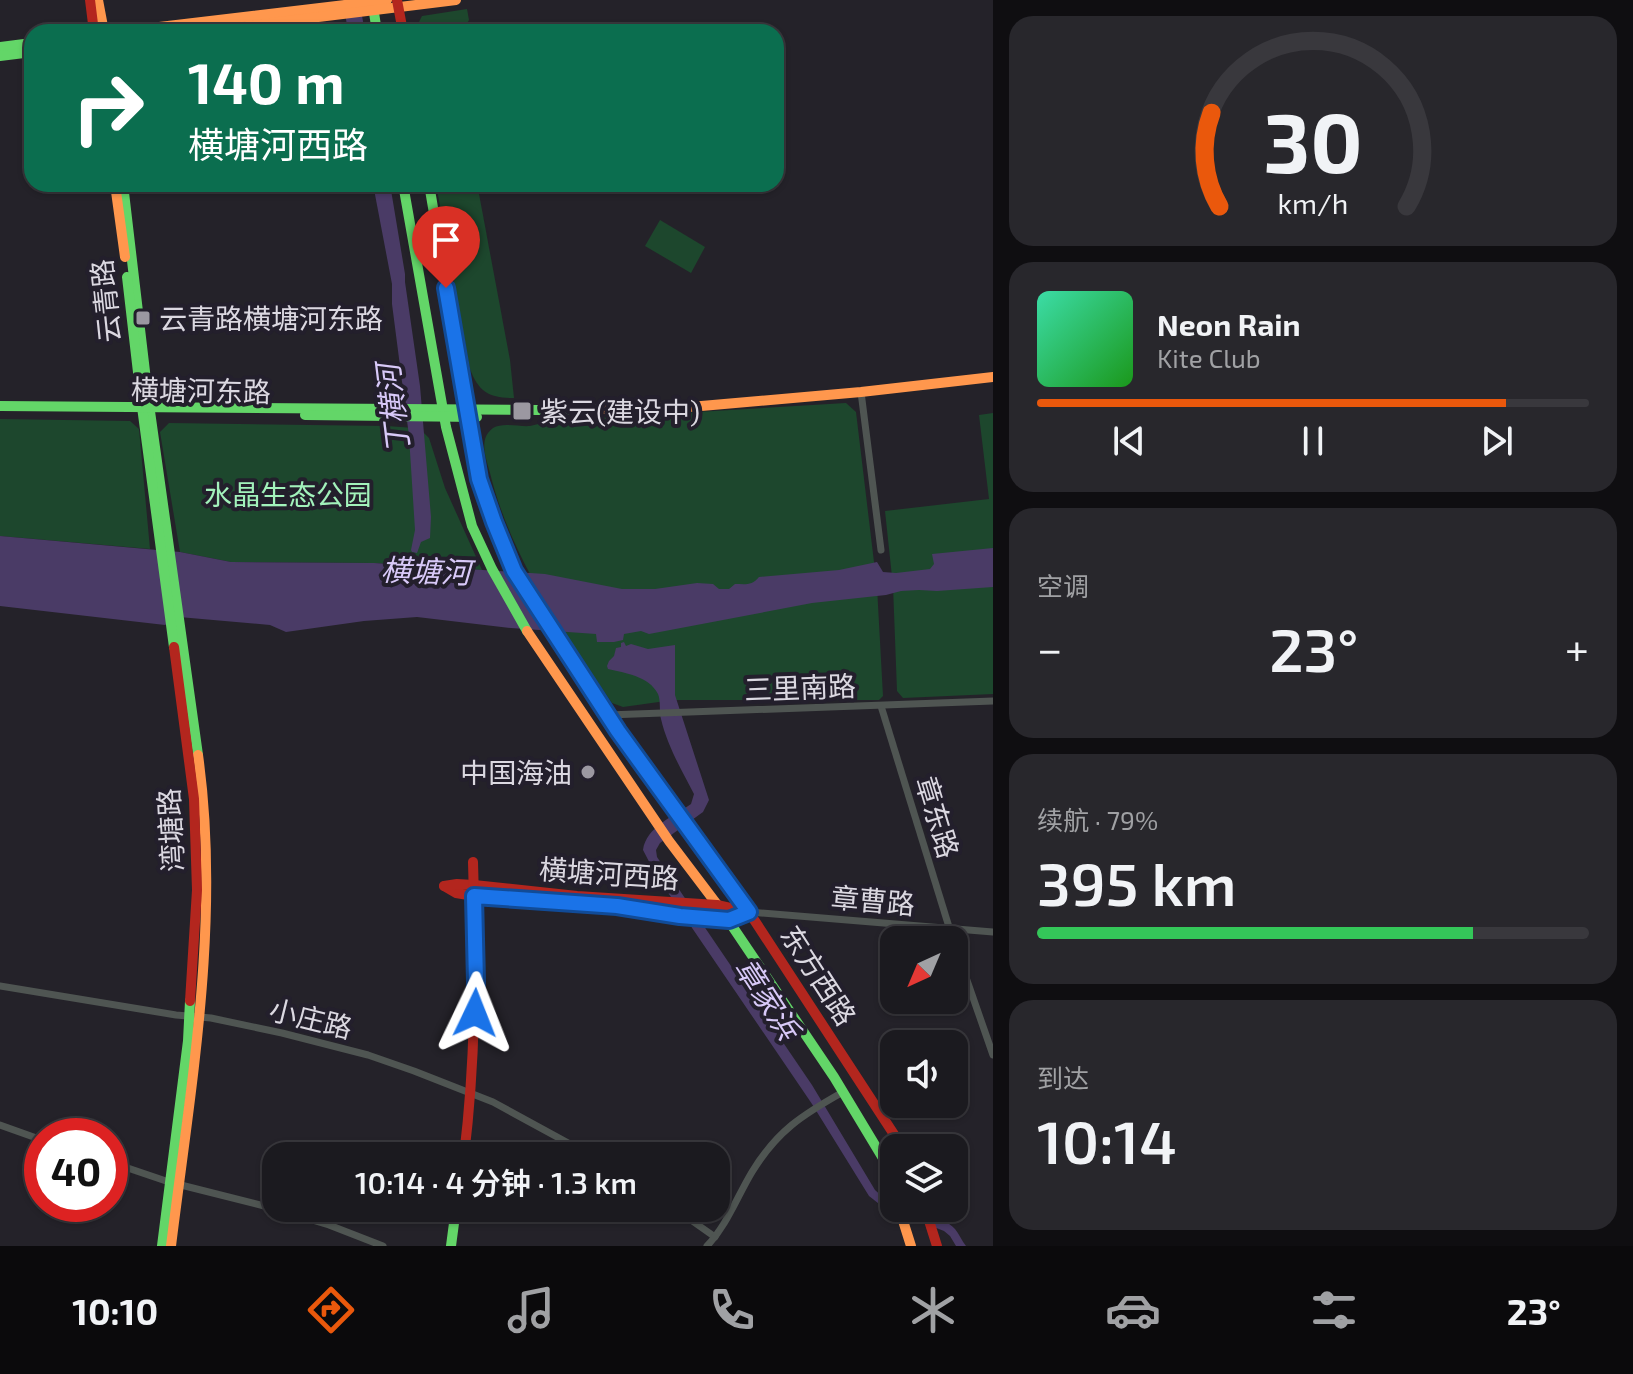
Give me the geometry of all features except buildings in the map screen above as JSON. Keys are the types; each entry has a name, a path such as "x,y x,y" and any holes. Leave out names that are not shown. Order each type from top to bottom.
{"main road":[{"path":"90,0 93,24"},
{"path":"98,0 102,24"},
{"path":"369,5 387,0"},
{"path":"248,24 369,5 456,0"},
{"path":"398,4 402,24"},
{"path":"195,24 342,9"},
{"path":"0,47 24,44"},
{"path":"0,56 24,53"},
{"name":"云青路","path":"116,192 146,410"},
{"name":"云青路","path":"124,192 146,410"},
{"path":"404,192 444,414 690,411 846,396 993,377"},
{"path":"430,192 466,414"},
{"name":"横塘河东路","path":"0,406 444,414"},
{"name":"横塘河东路","path":"0,412 146,410"},
{"name":"湾塘路","path":"146,410 194,799 197,890 194,1016 188,1041 174,1183 162,1246"},
{"name":"东方西路","path":"444,414 472,526 528,633 669,841 729,920 880,1153"},
{"name":"东方西路","path":"466,414 479,479 514,571 675,813 749,912 894,1134"},
{"path":"465,1142 476,982 473,862"},
{"name":"横塘河西路","path":"474,890 717,905 749,912"},
{"name":"横塘河西路","path":"474,890 729,920 749,912"},
{"path":"171,1246 174,1183"},
{"path":"451,1246 454,1222"},
{"path":"904,1222 911,1246"},
{"path":"930,1222 937,1246"}],"street":[{"path":"861,392 881,550"},
{"name":"三里南路","path":"608,715 993,701"},
{"name":"章东路","path":"881,706 948,926"},
{"name":"章曹路","path":"749,912 924,926"},
{"name":"章曹路","path":"968,930 993,932"},
{"name":"章东路","path":"968,984 993,1055"},
{"name":"小庄路","path":"0,986 194,1016 282,1033 368,1055 470,1093 566,1142"},
{"path":"707,1246 765,1153 781,1134 800,1117 843,1092"},
{"path":"0,1125 24,1134"},
{"path":"128,1168 329,1225 383,1246"},
{"path":"694,1222 715,1237"}],"green space":[{"path":"467,9 469,20 467,24 418,24 422,16"},
{"path":"437,192 479,194 510,360 514,398 486,392 477,384 470,369"},
{"path":"660,220 705,247 691,273 645,246"},
{"path":"846,403 856,412 877,587 883,696 879,700 673,700 623,707 612,703 540,593 511,535 485,455 484,443 488,432 501,425 530,426 547,421"},
{"path":"993,413 993,694 903,698 897,691 893,586 885,511 989,499 979,415"},
{"name":"水晶生态公园","path":"0,419 130,421 139,429 150,549 0,536"},
{"name":"水晶生态公园","path":"169,423 387,426 422,431 429,438 445,488 482,570 374,563 231,562 180,552 160,432"}],"water":[{"path":"343,0 359,0 364,24 347,24"},
{"path":"375,192 391,192 420,386 431,517 430,538 421,542 417,553 411,550 415,530 409,436 392,284"},
{"name":"横塘河","path":"0,536 180,552 231,562 374,563 545,574 622,589 655,589 697,583 729,589 735,584 751,583 759,577 839,570 877,562 883,572 896,573 930,569 934,564 932,554 993,548 993,587 901,591 812,603 649,634 641,631 624,634 623,640 614,642 597,642 596,634 417,617 286,632 270,625 179,617 165,625 0,606"},
{"path":"621,643 648,649 675,645 675,695 709,800 703,812 660,843 656,850 657,857 812,1085 880,1195 880,1205 869,1196 812,1104 656,875 643,850 649,835 691,804 694,794 667,738 660,716 659,697 654,688 636,676 608,669 609,661"},
{"path":"921,1222 946,1222 966,1246 956,1246 944,1231"}],"traffic: fast":[{"path":"372,0 376,24"},
{"path":"0,47 24,44"},
{"path":"0,56 24,53"},
{"path":"124,192 148,397 198,755"},
{"path":"404,192 446,427 472,526 527,631"},
{"path":"430,192 479,479 514,571 560,642"},
{"path":"127,277 174,647"},
{"path":"0,406 601,409"},
{"path":"305,415 477,417"},
{"path":"722,911 834,1077 880,1153"},
{"path":"162,1246 188,1041 190,1001"},
{"path":"451,1246 454,1222"}],"traffic: slow":[{"path":"98,0 102,24"},
{"path":"184,24 387,0"},
{"path":"262,24 456,0"},
{"path":"116,192 125,257"},
{"path":"601,409 690,407 993,377"},
{"path":"527,631 669,841 722,911"},
{"path":"171,1246 201,1001 205,940 204,817 198,755"},
{"path":"903,1222 911,1246"}],"traffic: jam":[{"path":"90,0 93,24"},
{"path":"397,0 402,24"},
{"path":"560,642 618,731 749,912 894,1134"},
{"path":"174,647 194,799 197,890 190,1001"},
{"path":"465,1142 474,1009 473,862"},
{"path":"444,886 474,885 577,896 717,905 748,912"},
{"path":"444,886 456,893 474,896 617,906 680,916 729,920 749,912"},
{"path":"929,1222 937,1246"}],"place":[{"name":"云青路横塘河东路","path":"143,318"},
{"name":"紫云(建设中)","path":"522,411"},
{"name":"中国海油","path":"588,772"}],"route":[{"path":"446,288 479,479 514,571 618,731 749,912 729,920 617,906 474,896 475,1013"}],"water label":[{"name":"丁横河","path":"392,409"},
{"name":"章家浜","path":"768,998"}]}
